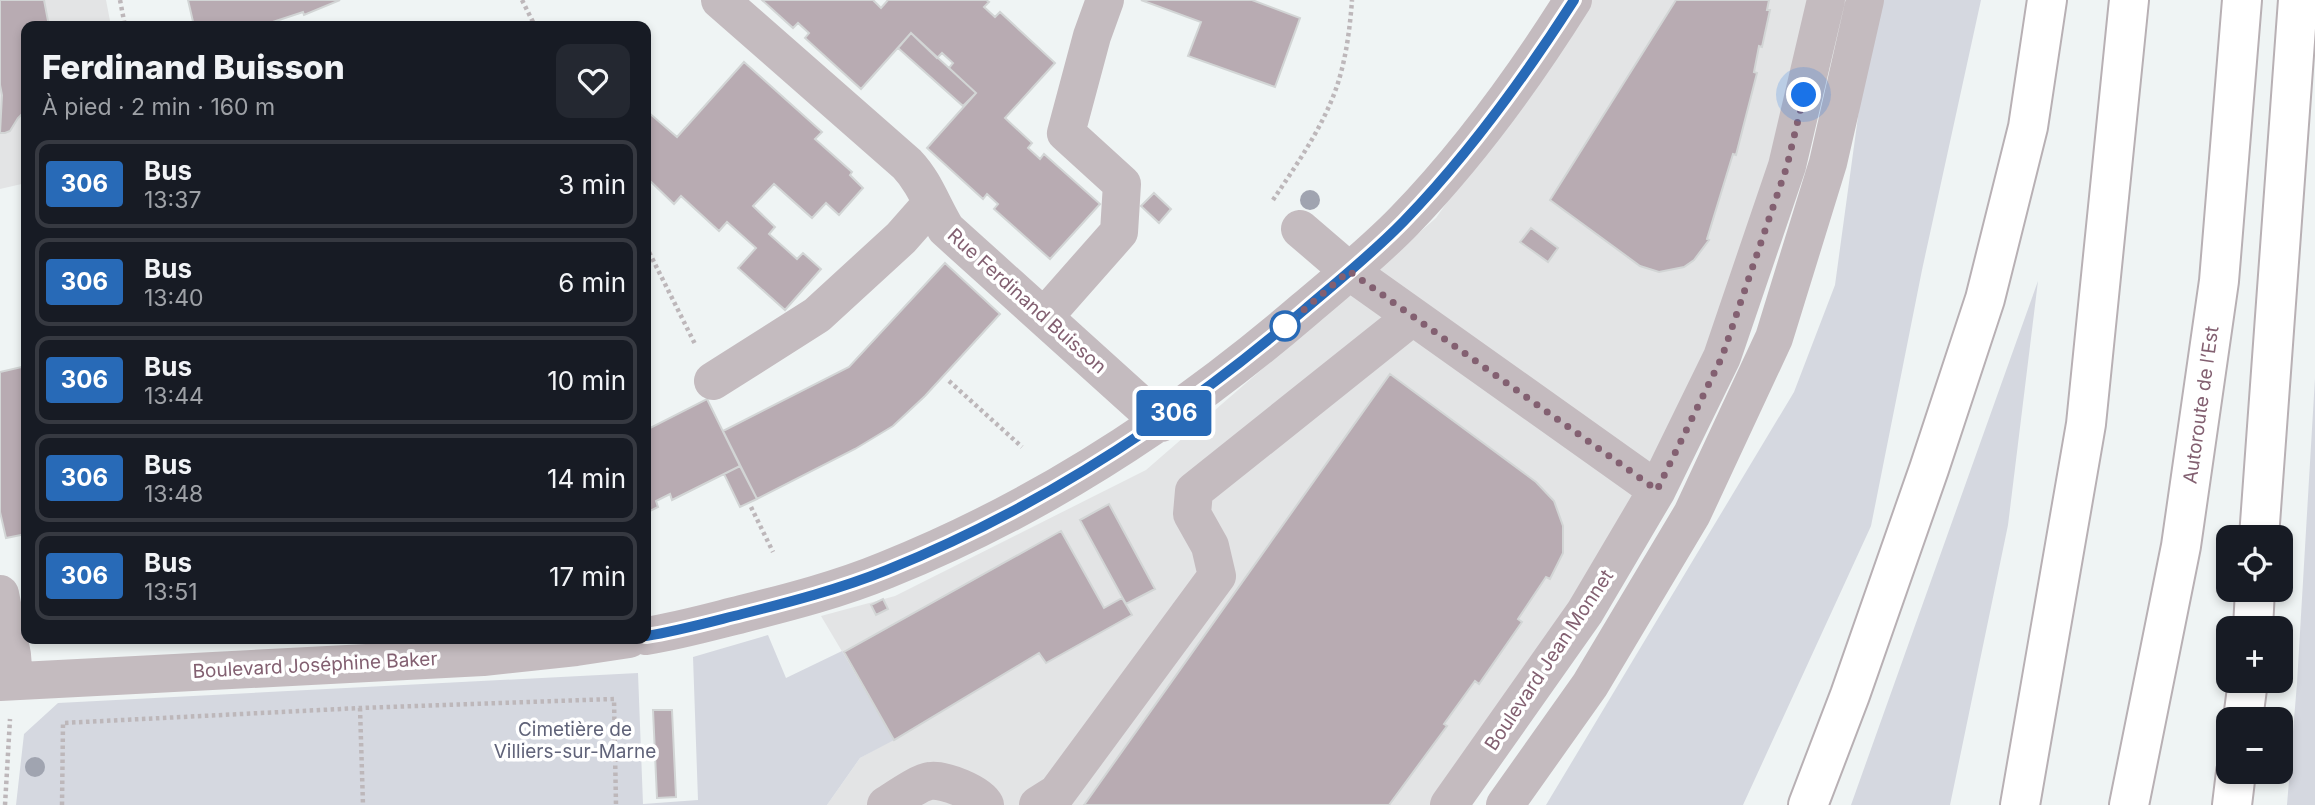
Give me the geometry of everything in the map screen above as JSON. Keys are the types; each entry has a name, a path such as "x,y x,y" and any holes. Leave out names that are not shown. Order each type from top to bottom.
{"highway":[{"path":"1808,805 1850,695 1929,469 1984,299 2028,127 2047,0"},
{"path":"2020,805 2086,424 2129,0"},
{"name":"Autoroute de l’Est","path":"2129,805 2181,545 2219,281 2242,0"},
{"path":"2260,525 2298,0"},
{"path":"1794,805 1850,695"},
{"path":"2232,805 2235,784"}],"street":[{"name":"Rue Ferdinand Buisson","path":"720,0 907,164 922,179 931,204 946,229 1160,423"},
{"path":"1044,317 1119,232 1122,184 1066,133 1092,36 1105,0"},
{"path":"651,635 787,603 886,570 1023,505 1084,472 1160,423 1275,335 1402,223 1464,153 1540,52 1573,0"},
{"name":"Boulevard Jean Monnet","path":"1450,805 1585,612 1657,490 1727,344 1787,166 1826,0"},
{"path":"1506,805 1590,685 1692,514 1774,338 1828,163 1865,0"},
{"path":"713,381 817,315 901,238 931,204"},
{"path":"1300,229 1349,271 1657,490"},
{"path":"1056,800 1179,641 1217,576 1210,546 1192,514 1194,491 1412,317"},
{"path":"0,594 12,655 7,681"},
{"name":"Boulevard Joséphine Baker","path":"7,681 483,657 596,644"},
{"path":"886,805 929,781 955,785 982,799 985,805"}],"path":[{"path":"120,0 124,21"},
{"path":"522,0 532,21"},
{"path":"1300,229 1270,203 1300,161 1338,84 1352,0"},
{"path":"651,256 713,381"},
{"path":"949,381 1022,447"},
{"path":"751,507 774,552"},
{"path":"5,805 7,681"},
{"path":"62,805 63,723 614,699 616,805"},
{"path":"360,708 363,805"}],"shaded area":[{"path":"0,0 106,0 110,21 21,21 21,184 0,189"},
{"path":"1588,0 1815,0 1778,163 1710,347 1577,604 1431,805 827,805 860,758 894,739 821,616 895,596 1146,470 1436,218"}],"green space":[{"path":"1874,0 1981,0 1922,270 1871,526 1743,805 1546,805 1794,392 1835,285"},
{"path":"2038,281 2008,525 1950,805 1851,805"},
{"path":"2315,378 2315,805 2287,805 2289,784 2293,784"},
{"name":"Cimetière de Villiers-sur-Marne","path":"768,635 786,678 842,651 894,740 860,758 827,805 16,805 24,734 58,703 638,673 643,804 698,800 693,657"}],"building":[{"path":"0,0 44,0 48,21 21,21 21,115 10,131 5,133 0,133"},
{"path":"188,0 340,0 304,15 303,12 276,21 193,21"},
{"path":"762,0 873,0 881,8 888,0 986,0 989,2 984,7 995,17 1000,12 1055,63 1005,118 1032,143 1028,148 1040,159 1044,154 1100,204 1050,259 994,209 998,204 987,194 983,199 927,148 976,93 949,68 953,63 942,53 937,58 911,33 861,89 805,38 809,33 798,23 793,28"},
{"path":"1141,0 1252,0 1300,18 1275,87 1188,56 1201,22"},
{"path":"1676,0 1769,0 1767,10 1770,10 1762,47 1759,46 1754,72 1757,73 1736,155 1733,154 1707,239 1709,240 1694,260 1684,267 1659,272 1640,266 1550,200"},
{"path":"911,33 976,93 963,106 898,48"},
{"path":"744,62 822,132 815,139 852,172 850,175 863,188 839,215 826,203 812,218 774,184 753,206 775,227 769,234 797,259 803,253 821,269 785,310 738,268 756,248 727,222 719,231 681,196 674,204 651,182 651,115 677,137"},
{"path":"1154,193 1171,209 1159,223 1141,206"},
{"path":"1531,228 1558,248 1548,262 1520,242"},
{"path":"945,263 1000,314 925,396 893,426 855,449 757,499 723,431 849,367"},
{"path":"21,367 21,535 6,538 0,512 0,372"},
{"path":"1390,374 1536,482 1554,501 1563,526 1563,553 1550,579 1546,577 1518,619 1522,622 1479,684 1475,681 1444,724 1447,726 1389,805 1084,805"},
{"path":"707,399 740,466 672,500 670,494 656,501 658,507 651,510 651,427"},
{"path":"740,466 757,499 740,507 724,474"},
{"path":"1109,504 1155,589 1126,604 1080,520"},
{"path":"1061,531 1104,608 1122,598 1132,615 1046,663 1039,653 894,740 844,652"},
{"path":"883,599 888,609 876,615 871,605"},
{"path":"653,710 672,710 676,797 657,798"}],"bus line":[{"name":"306","path":"651,635 787,603 886,570 986,524 1084,472 1160,423 1275,335 1402,223 1481,133 1574,0"}],"route":[{"path":"1285,326 1349,271 1657,490 1722,357 1787,166 1804,95"}]}
